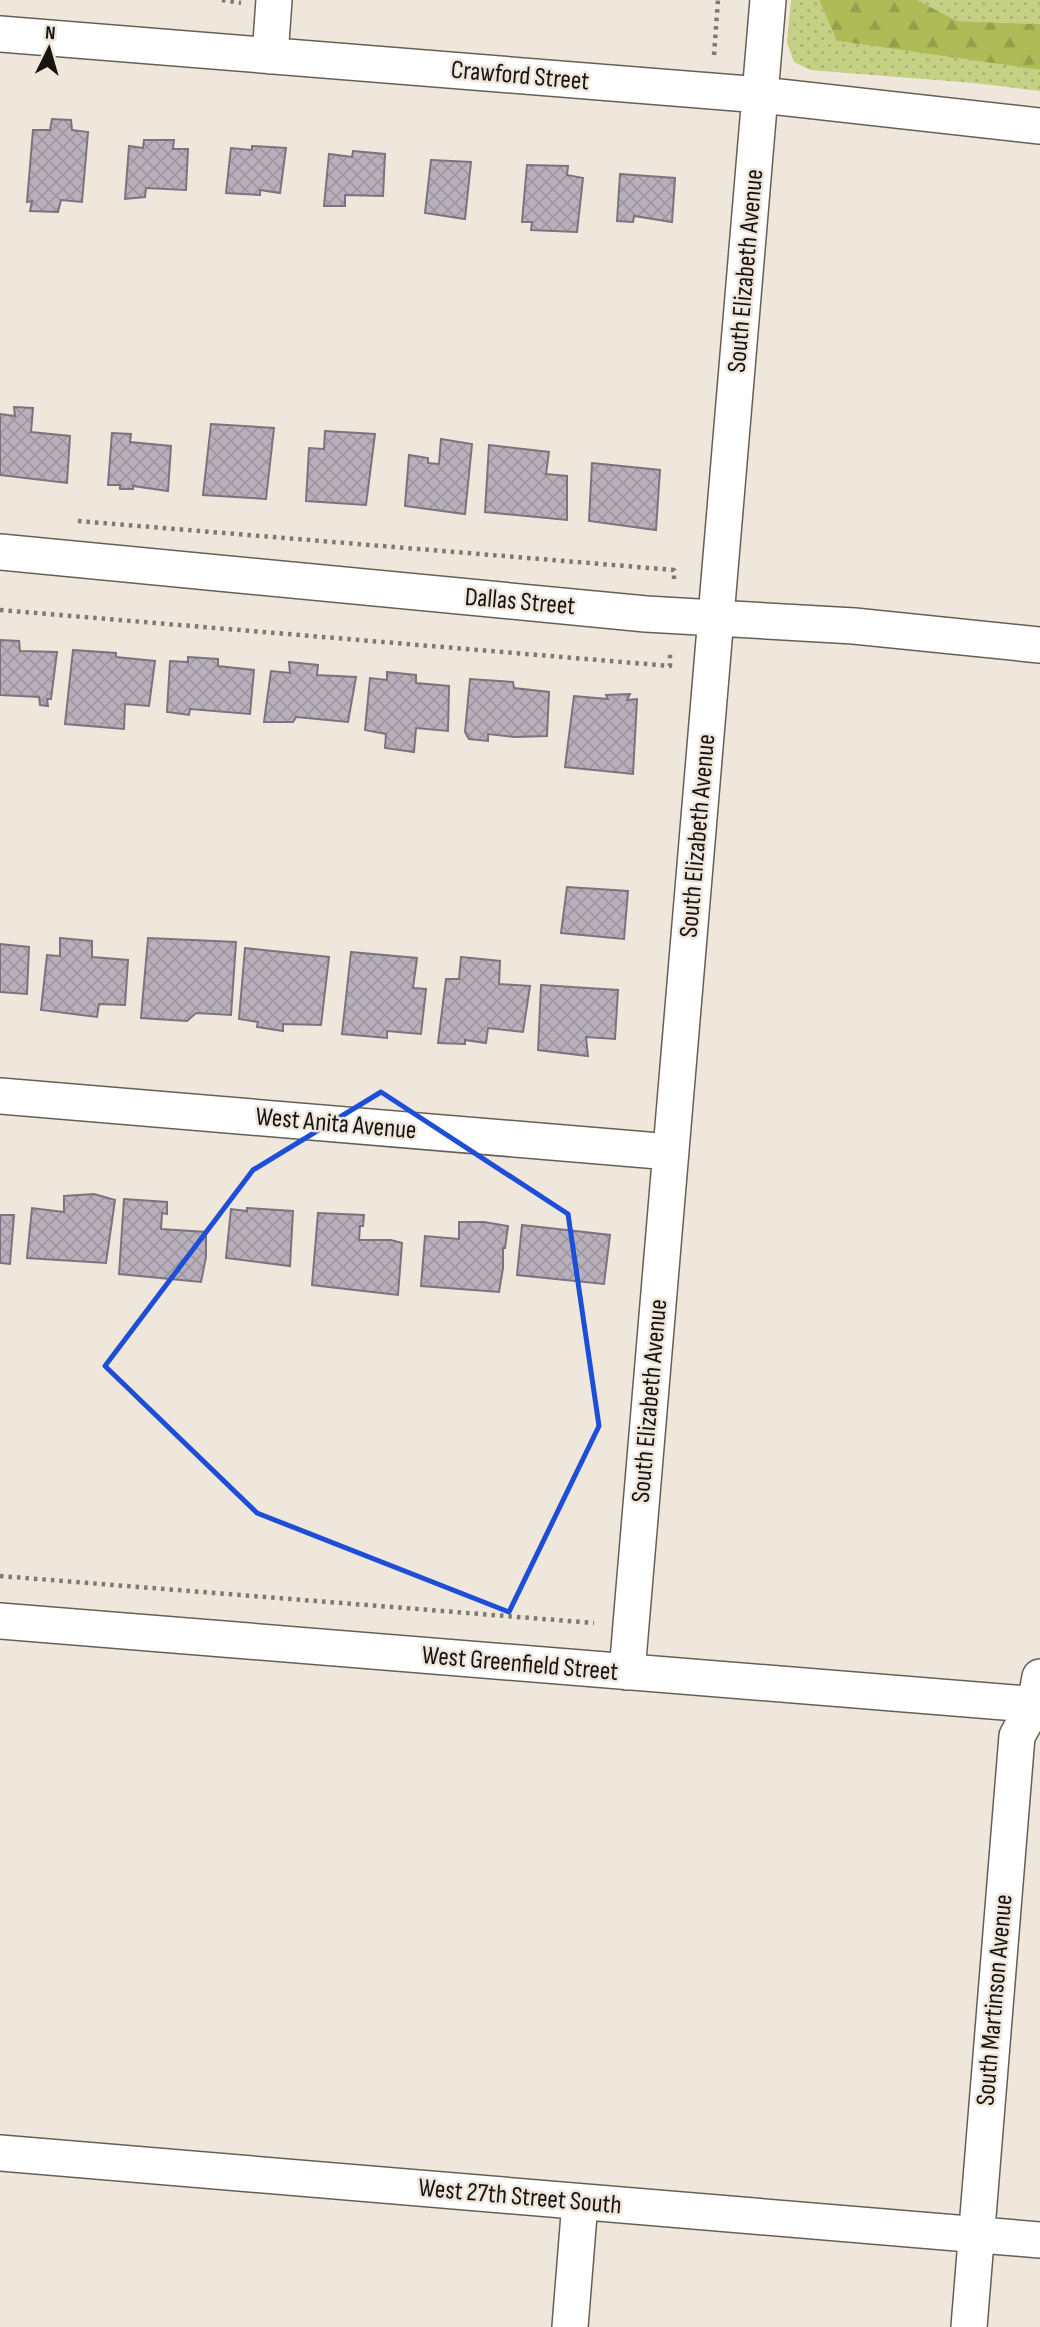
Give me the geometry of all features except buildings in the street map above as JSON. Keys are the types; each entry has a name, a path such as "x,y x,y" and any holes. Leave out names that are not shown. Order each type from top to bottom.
{"street":[{"path":"271,56 274,0"},
{"name":"South Elizabeth Avenue","path":"627,1672 768,0"},
{"name":"Crawford Street","path":"0,34 761,95 1040,126"},
{"name":"Dallas Street","path":"0,552 646,614 854,626 1040,645"},
{"name":"West Anita Avenue","path":"0,1096 671,1152"},
{"name":"West Greenfield Street","path":"0,1621 627,1672 1038,1695"},
{"name":"South Martinson Avenue","path":"970,2327 1017,1736 1038,1695"},
{"name":"West 27th Street South","path":"0,2153 1040,2240"},
{"path":"570,2327 580,2202"}],"path":[{"path":"714,55 718,0"},
{"path":"0,1576 594,1623"}],"highlighted area":[{"path":"381,1092 568,1214 599,1426 509,1612 257,1513 105,1366 253,1170"}],"green space":[{"path":"791,0 819,0 837,41 1040,70 1040,91 810,70 794,62 787,42"},
{"path":"819,0 917,0 957,21 1040,24 1040,70 837,41"},
{"path":"917,0 1040,0 1040,24 957,21"}]}
